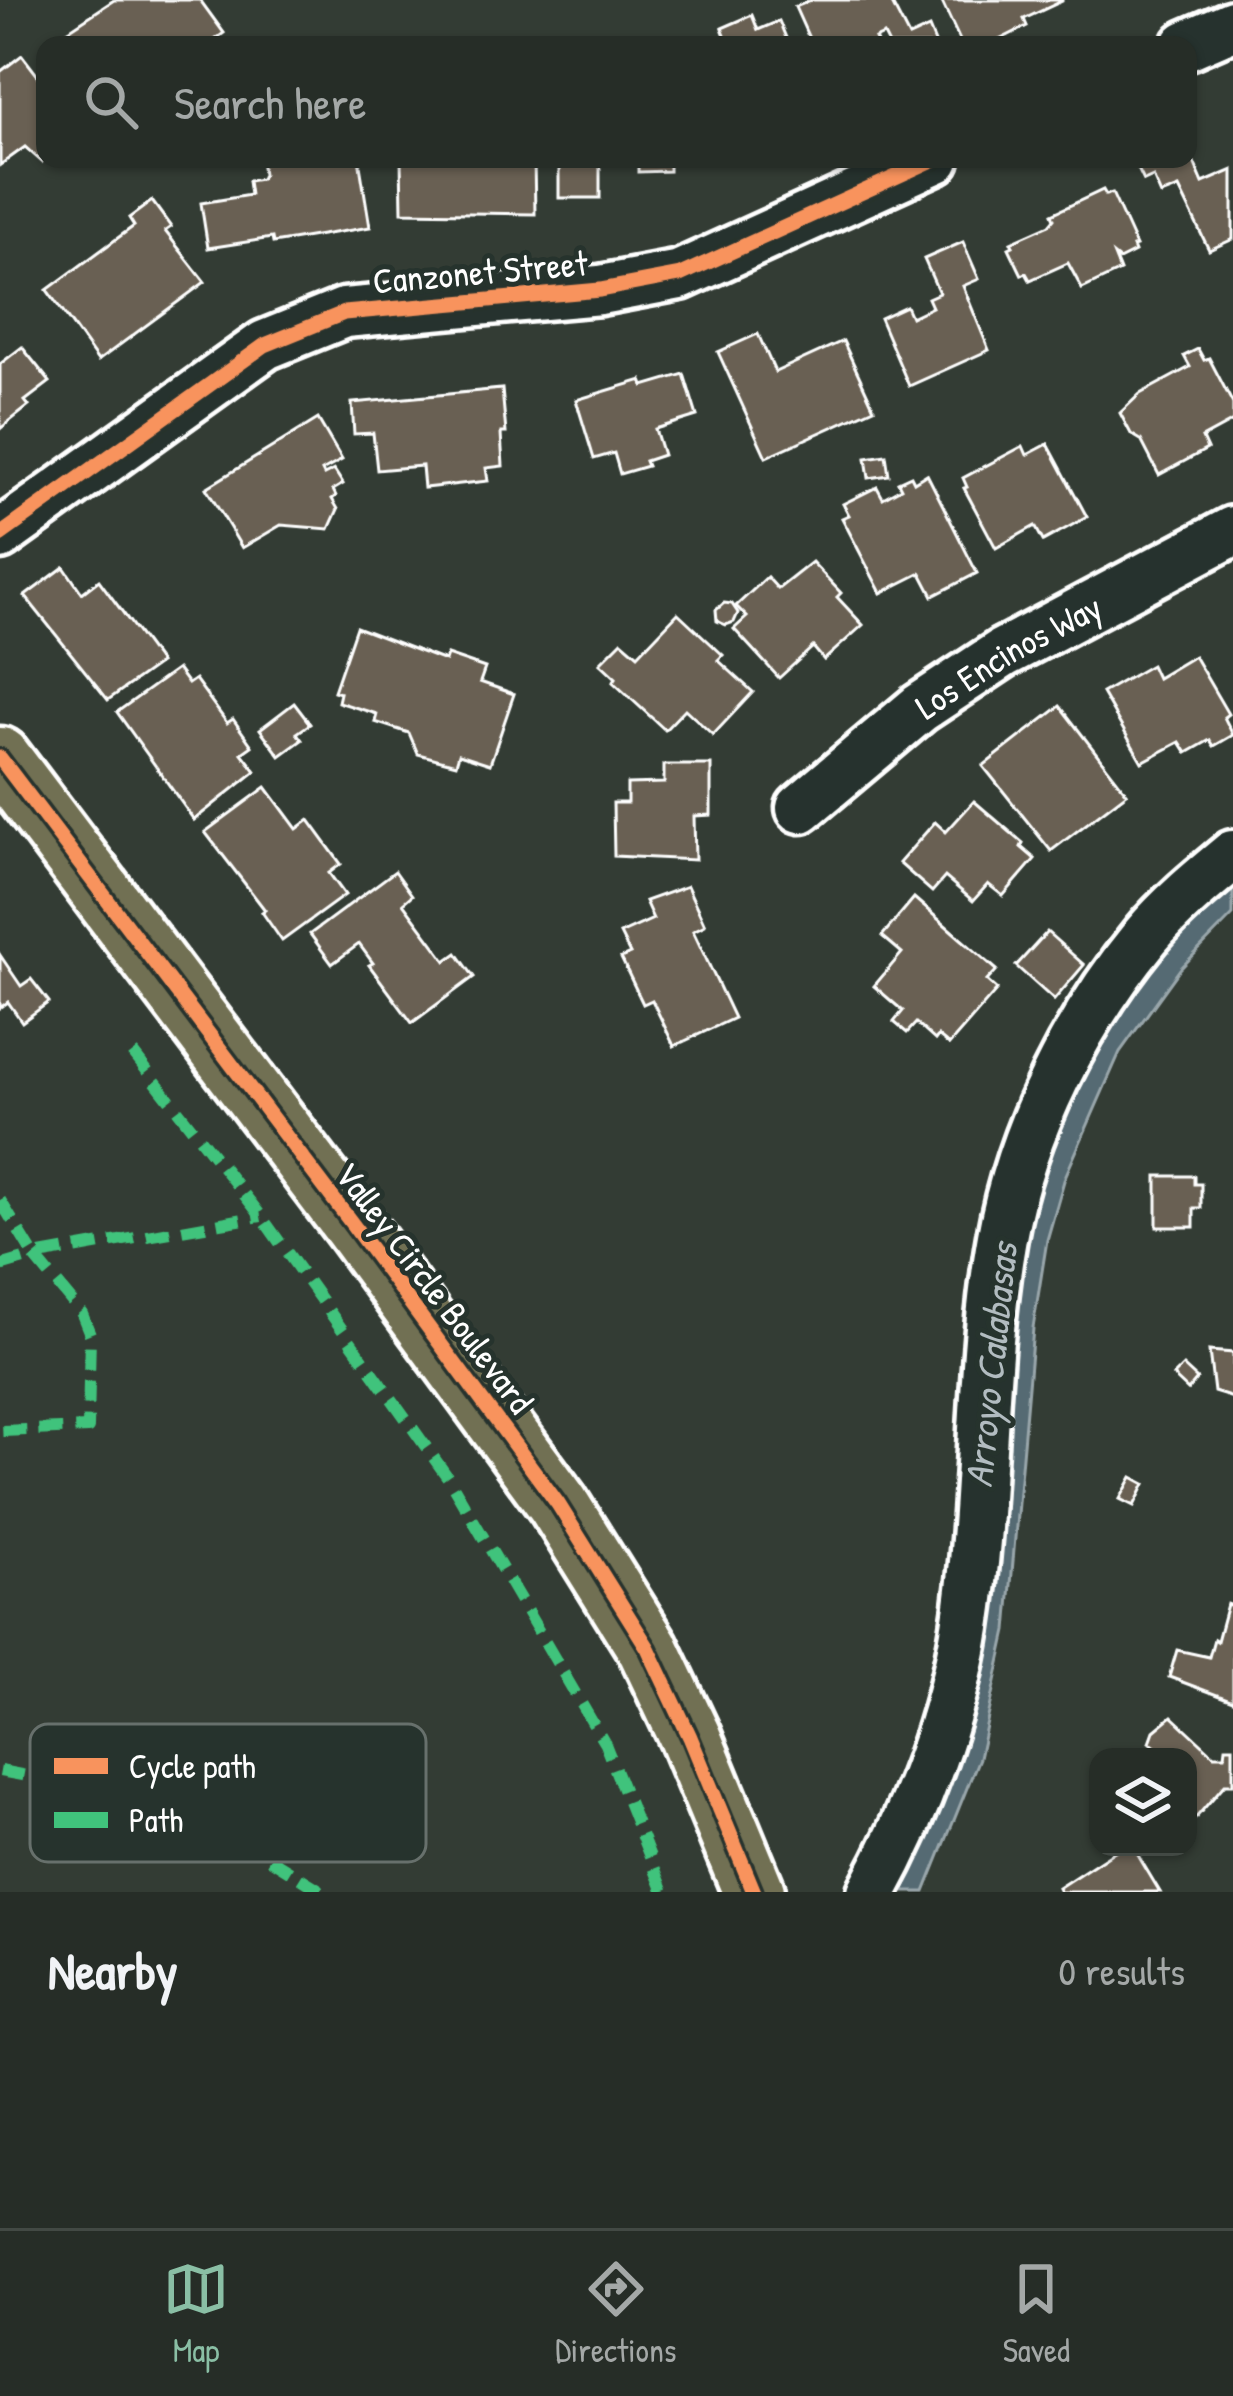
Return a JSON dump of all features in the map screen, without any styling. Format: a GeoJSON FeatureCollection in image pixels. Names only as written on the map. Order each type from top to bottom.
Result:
{"type":"FeatureCollection","features":[{"type":"Feature","properties":{"kind":"main road","name":"Valley Circle Boulevard"},"geometry":{"type":"LineString","coordinates":[[0,758],[559,1504],[648,1648],[754,1892]]}},
{"type":"Feature","properties":{"kind":"street"},"geometry":{"type":"LineString","coordinates":[[1197,41],[1233,25]]}},
{"type":"Feature","properties":{"kind":"street","name":"Canzonet Street"},"geometry":{"type":"LineString","coordinates":[[0,536],[266,345],[344,313],[600,290],[680,275],[915,168]]}},
{"type":"Feature","properties":{"kind":"street","name":"Los Encinos Way"},"geometry":{"type":"LineString","coordinates":[[802,808],[920,708],[1003,653],[1233,532]]}},
{"type":"Feature","properties":{"kind":"street"},"geometry":{"type":"LineString","coordinates":[[872,1892],[923,1778],[962,1648],[970,1598],[987,1344],[1003,1233],[1018,1175],[1074,1041],[1105,992],[1148,934],[1233,856]]}},
{"type":"Feature","properties":{"kind":"water"},"geometry":{"type":"Polygon","coordinates":[[[1233,870],[1233,915],[1180,969],[1120,1052],[1065,1177],[1047,1240],[1033,1328],[1007,1631],[979,1758],[925,1892],[887,1892],[938,1771],[1011,1247],[1096,1030],[1233,870]]]}},
{"type":"Feature","properties":{"kind":"building"},"geometry":{"type":"Polygon","coordinates":[[[114,0],[200,0],[224,33],[220,36],[60,36],[114,0]]]}},
{"type":"Feature","properties":{"kind":"building"},"geometry":{"type":"Polygon","coordinates":[[[812,0],[890,0],[908,36],[808,36],[795,7],[812,0]]]}},
{"type":"Feature","properties":{"kind":"building"},"geometry":{"type":"Polygon","coordinates":[[[941,0],[1062,0],[1024,19],[1027,26],[1007,36],[958,36],[941,0]]]}},
{"type":"Feature","properties":{"kind":"building"},"geometry":{"type":"Polygon","coordinates":[[[752,15],[758,30],[779,21],[785,36],[725,36],[722,28],[752,15]]]}},
{"type":"Feature","properties":{"kind":"building"},"geometry":{"type":"Polygon","coordinates":[[[22,55],[36,73],[36,157],[25,147],[0,165],[0,72],[22,55]]]}},
{"type":"Feature","properties":{"kind":"building"},"geometry":{"type":"Polygon","coordinates":[[[262,168],[360,168],[370,227],[208,248],[201,203],[250,195],[248,181],[261,179],[262,168]]]}},
{"type":"Feature","properties":{"kind":"building"},"geometry":{"type":"Polygon","coordinates":[[[401,168],[534,168],[535,214],[402,212],[401,168]]]}},
{"type":"Feature","properties":{"kind":"building"},"geometry":{"type":"Polygon","coordinates":[[[559,168],[600,168],[600,198],[559,198],[559,168]]]}},
{"type":"Feature","properties":{"kind":"building"},"geometry":{"type":"Polygon","coordinates":[[[638,168],[669,168],[669,171],[638,172],[638,168]]]}},
{"type":"Feature","properties":{"kind":"building"},"geometry":{"type":"Polygon","coordinates":[[[1138,168],[1197,168],[1203,183],[1233,170],[1233,239],[1209,250],[1179,188],[1161,195],[1153,177],[1144,181],[1138,168]]]}},
{"type":"Feature","properties":{"kind":"building"},"geometry":{"type":"Polygon","coordinates":[[[1103,190],[1106,195],[1112,193],[1136,246],[1135,252],[1119,260],[1114,256],[1120,271],[1082,289],[1068,263],[1030,280],[1026,273],[1022,275],[1009,248],[1011,242],[1049,225],[1052,214],[1103,190]]]}},
{"type":"Feature","properties":{"kind":"building"},"geometry":{"type":"Polygon","coordinates":[[[152,201],[171,227],[165,231],[205,282],[98,361],[47,290],[134,226],[129,218],[152,201]]]}},
{"type":"Feature","properties":{"kind":"building"},"geometry":{"type":"Polygon","coordinates":[[[963,242],[979,279],[963,286],[989,350],[909,386],[880,318],[906,306],[911,317],[932,307],[928,298],[939,293],[924,259],[963,242]]]}},
{"type":"Feature","properties":{"kind":"building"},"geometry":{"type":"Polygon","coordinates":[[[758,334],[775,372],[843,341],[874,408],[766,457],[718,352],[758,334]]]}},
{"type":"Feature","properties":{"kind":"building"},"geometry":{"type":"Polygon","coordinates":[[[22,347],[50,382],[0,429],[0,364],[22,347]]]}},
{"type":"Feature","properties":{"kind":"building"},"geometry":{"type":"Polygon","coordinates":[[[1198,349],[1204,360],[1209,358],[1233,404],[1233,421],[1202,438],[1207,449],[1159,475],[1120,413],[1140,394],[1190,367],[1184,356],[1198,349]]]}},
{"type":"Feature","properties":{"kind":"building"},"geometry":{"type":"Polygon","coordinates":[[[684,374],[697,416],[655,429],[663,455],[620,474],[614,453],[594,459],[576,400],[642,380],[644,386],[684,374]]]}},
{"type":"Feature","properties":{"kind":"building"},"geometry":{"type":"Polygon","coordinates":[[[502,389],[503,466],[486,468],[488,481],[424,488],[422,466],[377,470],[373,433],[354,434],[352,403],[502,389]]]}},
{"type":"Feature","properties":{"kind":"building"},"geometry":{"type":"Polygon","coordinates":[[[318,419],[342,460],[322,471],[324,475],[334,470],[343,484],[333,490],[338,509],[329,529],[281,525],[242,548],[206,488],[318,419]]]}},
{"type":"Feature","properties":{"kind":"building"},"geometry":{"type":"Polygon","coordinates":[[[1048,444],[1087,517],[1043,541],[1035,526],[996,548],[963,478],[1023,446],[1027,455],[1048,444]]]}},
{"type":"Feature","properties":{"kind":"building"},"geometry":{"type":"Polygon","coordinates":[[[886,455],[889,475],[869,478],[866,458],[886,455]]]}},
{"type":"Feature","properties":{"kind":"building"},"geometry":{"type":"Polygon","coordinates":[[[927,474],[977,573],[933,596],[921,573],[881,593],[842,518],[849,515],[843,504],[877,487],[883,498],[901,488],[898,482],[911,476],[914,482],[927,474]]]}},
{"type":"Feature","properties":{"kind":"building"},"geometry":{"type":"Polygon","coordinates":[[[812,562],[863,625],[824,660],[813,647],[779,678],[734,629],[747,617],[736,606],[767,577],[778,589],[812,562]]]}},
{"type":"Feature","properties":{"kind":"building"},"geometry":{"type":"Polygon","coordinates":[[[64,567],[82,593],[99,580],[160,663],[108,700],[25,596],[64,567]]]}},
{"type":"Feature","properties":{"kind":"building"},"geometry":{"type":"Polygon","coordinates":[[[724,603],[732,604],[738,613],[726,625],[717,621],[716,610],[724,603]]]}},
{"type":"Feature","properties":{"kind":"building"},"geometry":{"type":"Polygon","coordinates":[[[678,613],[723,655],[718,660],[753,692],[713,735],[685,709],[665,730],[613,682],[616,678],[600,663],[622,641],[638,655],[678,613]]]}},
{"type":"Feature","properties":{"kind":"building"},"geometry":{"type":"Polygon","coordinates":[[[356,627],[445,661],[447,655],[485,668],[480,682],[514,694],[490,764],[459,754],[456,764],[418,754],[409,733],[375,722],[377,714],[338,702],[340,693],[334,691],[356,627]]]}},
{"type":"Feature","properties":{"kind":"building"},"geometry":{"type":"Polygon","coordinates":[[[1194,656],[1228,714],[1224,717],[1233,735],[1214,746],[1210,740],[1187,753],[1180,742],[1142,762],[1102,693],[1151,665],[1157,678],[1194,656]]]}},
{"type":"Feature","properties":{"kind":"building"},"geometry":{"type":"Polygon","coordinates":[[[177,669],[188,684],[195,679],[227,723],[233,719],[252,746],[242,753],[256,771],[194,820],[117,712],[177,669]]]}},
{"type":"Feature","properties":{"kind":"building"},"geometry":{"type":"Polygon","coordinates":[[[294,703],[310,724],[297,733],[302,740],[280,756],[260,729],[294,703]]]}},
{"type":"Feature","properties":{"kind":"building"},"geometry":{"type":"Polygon","coordinates":[[[1060,706],[1127,793],[1051,851],[983,766],[1060,706]]]}},
{"type":"Feature","properties":{"kind":"building"},"geometry":{"type":"Polygon","coordinates":[[[664,765],[711,765],[711,815],[694,816],[695,860],[614,856],[613,803],[627,803],[627,784],[664,783],[664,765]]]}},
{"type":"Feature","properties":{"kind":"building"},"geometry":{"type":"Polygon","coordinates":[[[266,787],[297,829],[309,820],[341,864],[329,873],[345,895],[282,941],[265,910],[205,832],[266,787]]]}},
{"type":"Feature","properties":{"kind":"building"},"geometry":{"type":"Polygon","coordinates":[[[974,801],[1035,859],[1003,896],[988,884],[973,901],[945,877],[932,892],[899,863],[935,822],[946,832],[974,801]]]}},
{"type":"Feature","properties":{"kind":"building"},"geometry":{"type":"Polygon","coordinates":[[[395,871],[412,895],[403,903],[446,961],[457,953],[474,977],[412,1023],[359,944],[332,964],[310,934],[395,871]]]}},
{"type":"Feature","properties":{"kind":"building"},"geometry":{"type":"Polygon","coordinates":[[[687,886],[705,925],[693,931],[734,1018],[674,1046],[652,1000],[643,1004],[621,958],[630,954],[620,934],[653,919],[645,901],[687,886]]]}},
{"type":"Feature","properties":{"kind":"building"},"geometry":{"type":"Polygon","coordinates":[[[914,898],[997,970],[987,981],[997,990],[949,1045],[938,1036],[935,1040],[916,1023],[907,1033],[894,1022],[903,1011],[874,986],[902,953],[882,936],[914,898]]]}},
{"type":"Feature","properties":{"kind":"building"},"geometry":{"type":"Polygon","coordinates":[[[1047,932],[1084,965],[1054,1000],[1016,966],[1047,932]]]}},
{"type":"Feature","properties":{"kind":"building"},"geometry":{"type":"Polygon","coordinates":[[[0,955],[21,986],[31,979],[49,1002],[22,1022],[8,1002],[0,1008],[0,955]]]}},
{"type":"Feature","properties":{"kind":"building"},"geometry":{"type":"Polygon","coordinates":[[[1157,1176],[1194,1176],[1194,1184],[1201,1184],[1201,1208],[1194,1208],[1194,1227],[1157,1227],[1157,1176]]]}},
{"type":"Feature","properties":{"kind":"building"},"geometry":{"type":"Polygon","coordinates":[[[1209,1351],[1233,1353],[1233,1398],[1214,1392],[1209,1351]]]}},
{"type":"Feature","properties":{"kind":"building"},"geometry":{"type":"Polygon","coordinates":[[[1183,1366],[1197,1379],[1188,1390],[1173,1376],[1183,1366]]]}},
{"type":"Feature","properties":{"kind":"building"},"geometry":{"type":"Polygon","coordinates":[[[1132,1477],[1145,1484],[1134,1506],[1120,1499],[1132,1477]]]}},
{"type":"Feature","properties":{"kind":"building"},"geometry":{"type":"Polygon","coordinates":[[[1227,1604],[1233,1606],[1233,1701],[1169,1677],[1177,1650],[1209,1657],[1227,1604]]]}},
{"type":"Feature","properties":{"kind":"building"},"geometry":{"type":"Polygon","coordinates":[[[1172,1716],[1214,1755],[1225,1755],[1226,1747],[1233,1747],[1233,1784],[1225,1784],[1197,1817],[1197,1748],[1157,1748],[1150,1742],[1154,1731],[1172,1716]]]}},
{"type":"Feature","properties":{"kind":"building"},"geometry":{"type":"Polygon","coordinates":[[[1107,1856],[1138,1856],[1160,1892],[1060,1892],[1058,1888],[1107,1856]]]}},
{"type":"Feature","properties":{"kind":"marked path"},"geometry":{"type":"LineString","coordinates":[[133,1053],[261,1216],[449,1479],[605,1744],[664,1892]]}},
{"type":"Feature","properties":{"kind":"marked path"},"geometry":{"type":"LineString","coordinates":[[0,1200],[34,1256],[261,1216]]}},
{"type":"Feature","properties":{"kind":"marked path"},"geometry":{"type":"LineString","coordinates":[[0,1266],[34,1256],[82,1314],[90,1334],[88,1428],[0,1431]]}},
{"type":"Feature","properties":{"kind":"marked path"},"geometry":{"type":"LineString","coordinates":[[0,1771],[30,1777]]}},
{"type":"Feature","properties":{"kind":"marked path"},"geometry":{"type":"LineString","coordinates":[[275,1862],[323,1892]]}},
{"type":"Feature","properties":{"kind":"cycle path"},"geometry":{"type":"LineString","coordinates":[[0,535],[265,345],[344,313],[600,290],[680,275],[915,168]]}},
{"type":"Feature","properties":{"kind":"cycle path"},"geometry":{"type":"LineString","coordinates":[[0,758],[558,1504],[648,1648],[754,1892]]}},
{"type":"Feature","properties":{"kind":"water label","name":"Arroyo Calabasas"},"geometry":{"type":"Point","coordinates":[990,1365]}}]}
